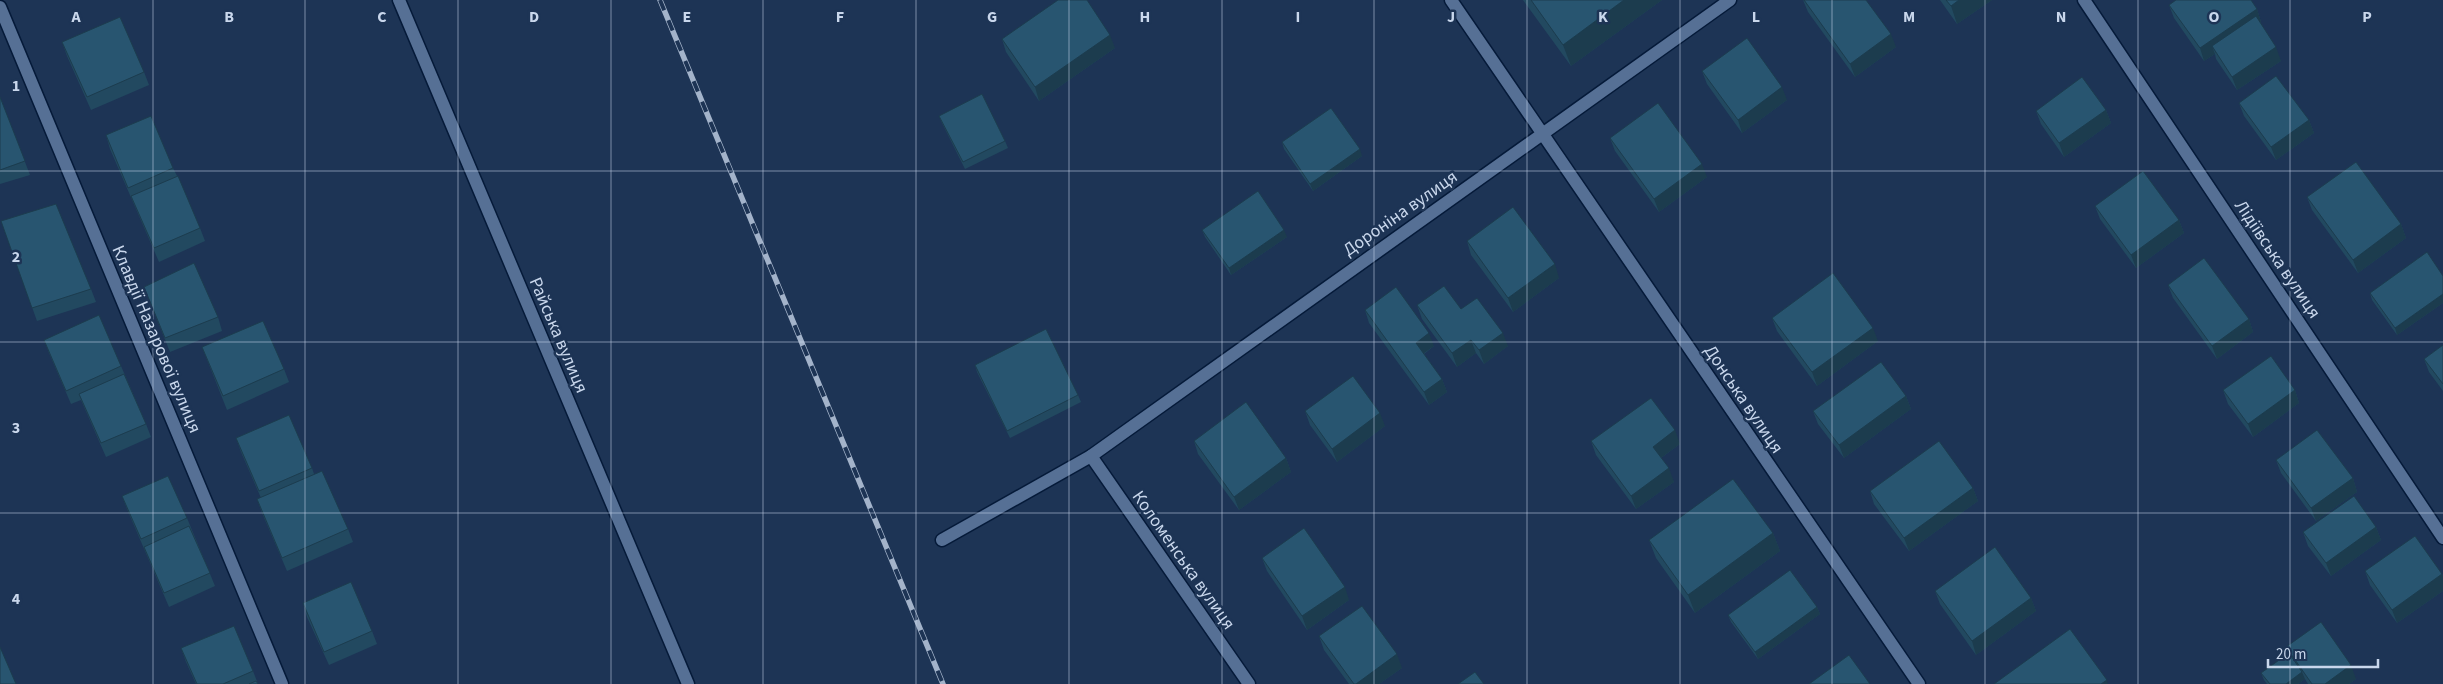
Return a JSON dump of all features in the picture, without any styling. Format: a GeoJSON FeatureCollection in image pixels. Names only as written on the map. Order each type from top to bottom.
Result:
{"type":"FeatureCollection","features":[{"type":"Feature","properties":{"kind":"street","name":"Райська вулиця"},"geometry":{"type":"LineString","coordinates":[[399,0],[688,684]]}},
{"type":"Feature","properties":{"kind":"street","name":"Донська вулиця"},"geometry":{"type":"LineString","coordinates":[[1451,0],[1919,684]]}},
{"type":"Feature","properties":{"kind":"street","name":"Дороніна вулиця"},"geometry":{"type":"LineString","coordinates":[[942,540],[1091,456],[1730,0]]}},
{"type":"Feature","properties":{"kind":"street","name":"Лідіївська вулиця"},"geometry":{"type":"LineString","coordinates":[[2084,0],[2443,538]]}},
{"type":"Feature","properties":{"kind":"street","name":"Клавдії Назарової вулиця"},"geometry":{"type":"LineString","coordinates":[[0,7],[282,684]]}},
{"type":"Feature","properties":{"kind":"street","name":"Коломенська вулиця"},"geometry":{"type":"LineString","coordinates":[[1091,456],[1249,684]]}},
{"type":"Feature","properties":{"kind":"building"},"geometry":{"type":"Polygon","coordinates":[[[1058,0],[1087,0],[1110,35],[1035,87],[1002,39],[1058,0]]]}},
{"type":"Feature","properties":{"kind":"building"},"geometry":{"type":"Polygon","coordinates":[[[1531,0],[1624,0],[1563,45],[1531,0]]]}},
{"type":"Feature","properties":{"kind":"building"},"geometry":{"type":"Polygon","coordinates":[[[1804,0],[1866,0],[1891,34],[1850,64],[1804,0]]]}},
{"type":"Feature","properties":{"kind":"building"},"geometry":{"type":"Polygon","coordinates":[[[1946,0],[1959,0],[1951,6],[1946,0]]]}},
{"type":"Feature","properties":{"kind":"building"},"geometry":{"type":"Polygon","coordinates":[[[2176,0],[2251,0],[2257,9],[2200,48],[2169,5],[2176,0]]]}},
{"type":"Feature","properties":{"kind":"building"},"geometry":{"type":"Polygon","coordinates":[[[2256,16],[2276,47],[2232,77],[2212,46],[2256,16]]]}},
{"type":"Feature","properties":{"kind":"building"},"geometry":{"type":"Polygon","coordinates":[[[120,17],[144,72],[87,97],[62,42],[120,17]]]}},
{"type":"Feature","properties":{"kind":"building"},"geometry":{"type":"Polygon","coordinates":[[[1747,38],[1782,87],[1738,120],[1702,71],[1747,38]]]}},
{"type":"Feature","properties":{"kind":"building"},"geometry":{"type":"Polygon","coordinates":[[[2276,76],[2309,120],[2271,147],[2239,103],[2276,76]]]}},
{"type":"Feature","properties":{"kind":"building"},"geometry":{"type":"Polygon","coordinates":[[[2082,77],[2106,110],[2059,143],[2036,111],[2082,77]]]}},
{"type":"Feature","properties":{"kind":"building"},"geometry":{"type":"Polygon","coordinates":[[[982,94],[1005,141],[963,162],[939,116],[982,94]]]}},
{"type":"Feature","properties":{"kind":"building"},"geometry":{"type":"Polygon","coordinates":[[[0,97],[25,161],[0,170],[0,97]]]}},
{"type":"Feature","properties":{"kind":"building"},"geometry":{"type":"Polygon","coordinates":[[[1658,103],[1702,164],[1654,199],[1610,138],[1658,103]]]}},
{"type":"Feature","properties":{"kind":"building"},"geometry":{"type":"Polygon","coordinates":[[[1331,108],[1360,149],[1310,184],[1282,142],[1331,108]]]}},
{"type":"Feature","properties":{"kind":"building"},"geometry":{"type":"Polygon","coordinates":[[[151,116],[173,168],[128,188],[106,135],[151,116]]]}},
{"type":"Feature","properties":{"kind":"building"},"geometry":{"type":"Polygon","coordinates":[[[2356,162],[2401,224],[2353,260],[2307,197],[2356,162]]]}},
{"type":"Feature","properties":{"kind":"building"},"geometry":{"type":"Polygon","coordinates":[[[2143,171],[2179,220],[2131,255],[2095,206],[2143,171]]]}},
{"type":"Feature","properties":{"kind":"building"},"geometry":{"type":"Polygon","coordinates":[[[178,176],[200,228],[154,248],[131,196],[178,176]]]}},
{"type":"Feature","properties":{"kind":"building"},"geometry":{"type":"Polygon","coordinates":[[[1258,191],[1284,230],[1229,268],[1202,230],[1258,191]]]}},
{"type":"Feature","properties":{"kind":"building"},"geometry":{"type":"Polygon","coordinates":[[[56,204],[91,289],[32,308],[1,221],[56,204]]]}},
{"type":"Feature","properties":{"kind":"building"},"geometry":{"type":"Polygon","coordinates":[[[1513,207],[1555,264],[1508,298],[1467,241],[1513,207]]]}},
{"type":"Feature","properties":{"kind":"building"},"geometry":{"type":"Polygon","coordinates":[[[2427,252],[2443,276],[2443,294],[2395,328],[2370,293],[2427,252]]]}},
{"type":"Feature","properties":{"kind":"building"},"geometry":{"type":"Polygon","coordinates":[[[2204,258],[2249,319],[2212,346],[2168,285],[2204,258]]]}},
{"type":"Feature","properties":{"kind":"building"},"geometry":{"type":"Polygon","coordinates":[[[194,263],[218,317],[165,338],[144,287],[194,263]]]}},
{"type":"Feature","properties":{"kind":"building"},"geometry":{"type":"Polygon","coordinates":[[[1833,273],[1873,328],[1812,372],[1772,318],[1833,273]]]}},
{"type":"Feature","properties":{"kind":"building"},"geometry":{"type":"Polygon","coordinates":[[[1444,286],[1461,309],[1477,298],[1503,333],[1479,350],[1471,340],[1452,353],[1417,305],[1444,286]]]}},
{"type":"Feature","properties":{"kind":"building"},"geometry":{"type":"Polygon","coordinates":[[[1396,287],[1429,333],[1416,343],[1442,379],[1424,392],[1365,310],[1396,287]]]}},
{"type":"Feature","properties":{"kind":"building"},"geometry":{"type":"Polygon","coordinates":[[[99,315],[121,366],[66,391],[44,340],[99,315]]]}},
{"type":"Feature","properties":{"kind":"building"},"geometry":{"type":"Polygon","coordinates":[[[263,321],[284,369],[223,396],[202,347],[263,321]]]}},
{"type":"Feature","properties":{"kind":"building"},"geometry":{"type":"Polygon","coordinates":[[[1046,329],[1078,395],[1007,431],[975,365],[1046,329]]]}},
{"type":"Feature","properties":{"kind":"building"},"geometry":{"type":"Polygon","coordinates":[[[2443,345],[2443,384],[2424,359],[2443,345]]]}},
{"type":"Feature","properties":{"kind":"building"},"geometry":{"type":"Polygon","coordinates":[[[2271,356],[2295,390],[2248,424],[2223,390],[2271,356]]]}},
{"type":"Feature","properties":{"kind":"building"},"geometry":{"type":"Polygon","coordinates":[[[1881,362],[1906,396],[1839,445],[1813,411],[1881,362]]]}},
{"type":"Feature","properties":{"kind":"building"},"geometry":{"type":"Polygon","coordinates":[[[124,374],[146,424],[101,443],[79,394],[124,374]]]}},
{"type":"Feature","properties":{"kind":"building"},"geometry":{"type":"Polygon","coordinates":[[[1353,376],[1380,413],[1332,449],[1305,411],[1353,376]]]}},
{"type":"Feature","properties":{"kind":"building"},"geometry":{"type":"Polygon","coordinates":[[[1651,398],[1675,430],[1653,447],[1669,468],[1631,496],[1591,441],[1651,398]]]}},
{"type":"Feature","properties":{"kind":"building"},"geometry":{"type":"Polygon","coordinates":[[[1246,402],[1286,458],[1234,497],[1194,441],[1246,402]]]}},
{"type":"Feature","properties":{"kind":"building"},"geometry":{"type":"Polygon","coordinates":[[[289,415],[312,468],[259,491],[236,438],[289,415]]]}},
{"type":"Feature","properties":{"kind":"building"},"geometry":{"type":"Polygon","coordinates":[[[2317,430],[2353,478],[2311,508],[2276,460],[2317,430]]]}},
{"type":"Feature","properties":{"kind":"building"},"geometry":{"type":"Polygon","coordinates":[[[1939,441],[1973,488],[1904,538],[1870,491],[1939,441]]]}},
{"type":"Feature","properties":{"kind":"building"},"geometry":{"type":"Polygon","coordinates":[[[322,471],[348,529],[282,558],[257,499],[322,471]]]}},
{"type":"Feature","properties":{"kind":"building"},"geometry":{"type":"Polygon","coordinates":[[[168,476],[187,518],[141,539],[122,496],[168,476]]]}},
{"type":"Feature","properties":{"kind":"building"},"geometry":{"type":"Polygon","coordinates":[[[1733,479],[1773,533],[1688,595],[1649,540],[1733,479]]]}},
{"type":"Feature","properties":{"kind":"building"},"geometry":{"type":"Polygon","coordinates":[[[2354,496],[2376,527],[2326,563],[2303,532],[2354,496]]]}},
{"type":"Feature","properties":{"kind":"building"},"geometry":{"type":"Polygon","coordinates":[[[189,526],[210,573],[164,593],[144,547],[189,526]]]}},
{"type":"Feature","properties":{"kind":"building"},"geometry":{"type":"Polygon","coordinates":[[[1304,528],[1345,587],[1302,616],[1262,558],[1304,528]]]}},
{"type":"Feature","properties":{"kind":"building"},"geometry":{"type":"Polygon","coordinates":[[[2415,536],[2442,574],[2392,610],[2365,571],[2415,536]]]}},
{"type":"Feature","properties":{"kind":"building"},"geometry":{"type":"Polygon","coordinates":[[[1995,547],[2031,598],[1972,641],[1935,591],[1995,547]]]}},
{"type":"Feature","properties":{"kind":"building"},"geometry":{"type":"Polygon","coordinates":[[[1790,570],[1817,607],[1755,652],[1728,615],[1790,570]]]}},
{"type":"Feature","properties":{"kind":"building"},"geometry":{"type":"Polygon","coordinates":[[[351,582],[372,631],[324,652],[303,603],[351,582]]]}},
{"type":"Feature","properties":{"kind":"building"},"geometry":{"type":"Polygon","coordinates":[[[1362,606],[1397,654],[1354,684],[1319,636],[1362,606]]]}},
{"type":"Feature","properties":{"kind":"building"},"geometry":{"type":"Polygon","coordinates":[[[2321,622],[2351,665],[2325,684],[2312,684],[2286,647],[2321,622]]]}},
{"type":"Feature","properties":{"kind":"building"},"geometry":{"type":"Polygon","coordinates":[[[234,626],[253,671],[223,684],[197,684],[181,648],[234,626]]]}},
{"type":"Feature","properties":{"kind":"building"},"geometry":{"type":"Polygon","coordinates":[[[2070,629],[2107,680],[2101,684],[1994,684],[2070,629]]]}},
{"type":"Feature","properties":{"kind":"building"},"geometry":{"type":"Polygon","coordinates":[[[0,647],[16,684],[0,684],[0,647]]]}},
{"type":"Feature","properties":{"kind":"building"},"geometry":{"type":"Polygon","coordinates":[[[2289,653],[2302,672],[2286,684],[2270,684],[2261,673],[2289,653]]]}},
{"type":"Feature","properties":{"kind":"building"},"geometry":{"type":"Polygon","coordinates":[[[1849,655],[1870,684],[1809,684],[1849,655]]]}},
{"type":"Feature","properties":{"kind":"building"},"geometry":{"type":"Polygon","coordinates":[[[1475,672],[1484,684],[1458,684],[1475,672]]]}},
{"type":"Feature","properties":{"kind":"railway"},"geometry":{"type":"LineString","coordinates":[[660,0],[943,684]]}}]}
